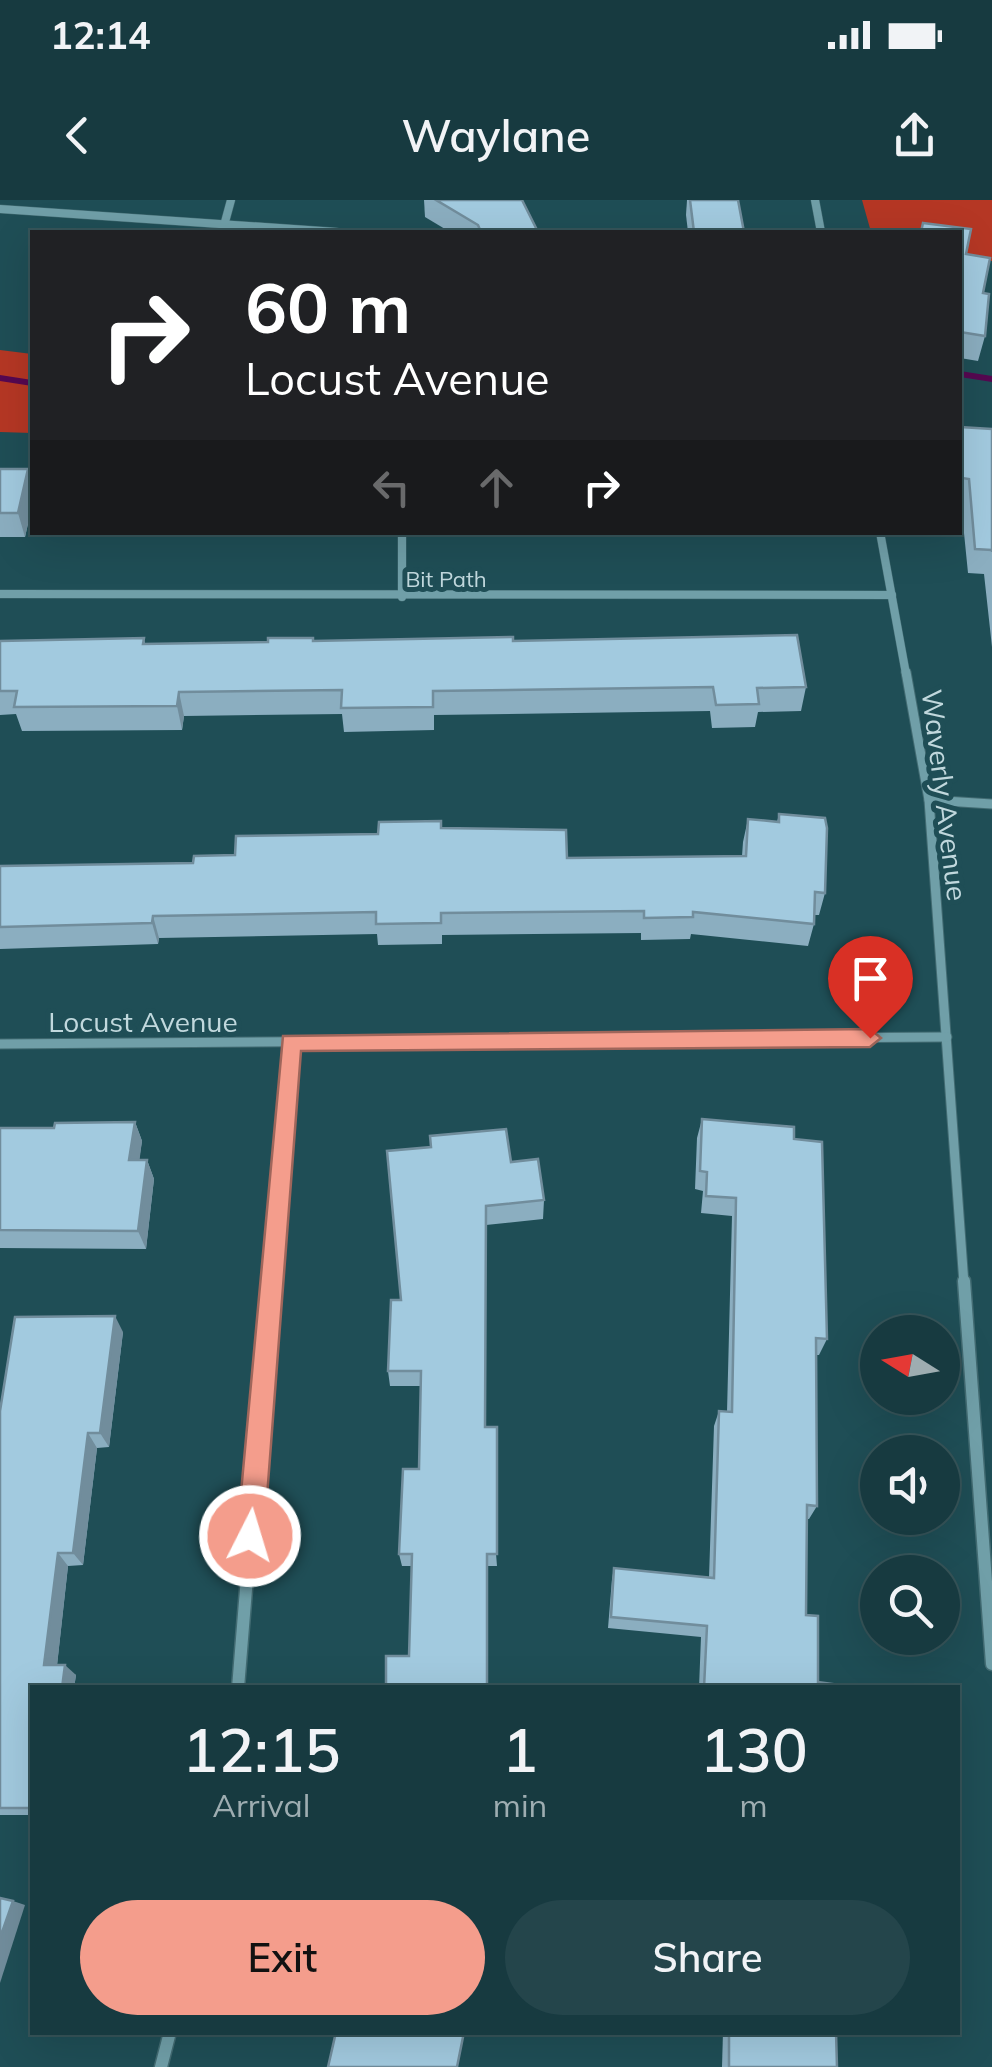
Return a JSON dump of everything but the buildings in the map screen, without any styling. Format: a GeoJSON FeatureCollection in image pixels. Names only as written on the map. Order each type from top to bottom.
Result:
{"type":"FeatureCollection","features":[{"type":"Feature","properties":{"kind":"street"},"geometry":{"type":"LineString","coordinates":[[225,222],[231,200]]}},
{"type":"Feature","properties":{"kind":"street"},"geometry":{"type":"LineString","coordinates":[[814,200],[821,230]]}},
{"type":"Feature","properties":{"kind":"street"},"geometry":{"type":"LineString","coordinates":[[0,209],[315,230]]}},
{"type":"Feature","properties":{"kind":"street"},"geometry":{"type":"LineString","coordinates":[[402,535],[402,597]]}},
{"type":"Feature","properties":{"kind":"street","name":"Waverly Avenue"},"geometry":{"type":"LineString","coordinates":[[881,535],[929,800],[992,1664]]}},
{"type":"Feature","properties":{"kind":"street","name":"Bit Path"},"geometry":{"type":"LineString","coordinates":[[0,594],[892,595]]}},
{"type":"Feature","properties":{"kind":"street"},"geometry":{"type":"LineString","coordinates":[[929,800],[992,804]]}},
{"type":"Feature","properties":{"kind":"street","name":"Locust Avenue"},"geometry":{"type":"LineString","coordinates":[[0,1044],[947,1037]]}},
{"type":"Feature","properties":{"kind":"street"},"geometry":{"type":"LineString","coordinates":[[238,1685],[291,1042]]}},
{"type":"Feature","properties":{"kind":"street"},"geometry":{"type":"LineString","coordinates":[[161,2067],[169,2035]]}},
{"type":"Feature","properties":{"kind":"shaded area"},"geometry":{"type":"Polygon","coordinates":[[[862,200],[992,200],[992,261],[962,255],[962,230],[870,230],[862,200]]]}},
{"type":"Feature","properties":{"kind":"shaded area"},"geometry":{"type":"Polygon","coordinates":[[[0,350],[30,354],[30,433],[0,432],[0,350]]]}},
{"type":"Feature","properties":{"kind":"waterway"},"geometry":{"type":"LineString","coordinates":[[962,374],[992,379]]}},
{"type":"Feature","properties":{"kind":"waterway"},"geometry":{"type":"LineString","coordinates":[[0,378],[30,383]]}},
{"type":"Feature","properties":{"kind":"route"},"geometry":{"type":"LineString","coordinates":[[250,1536],[291,1042],[870,1038]]}}]}
